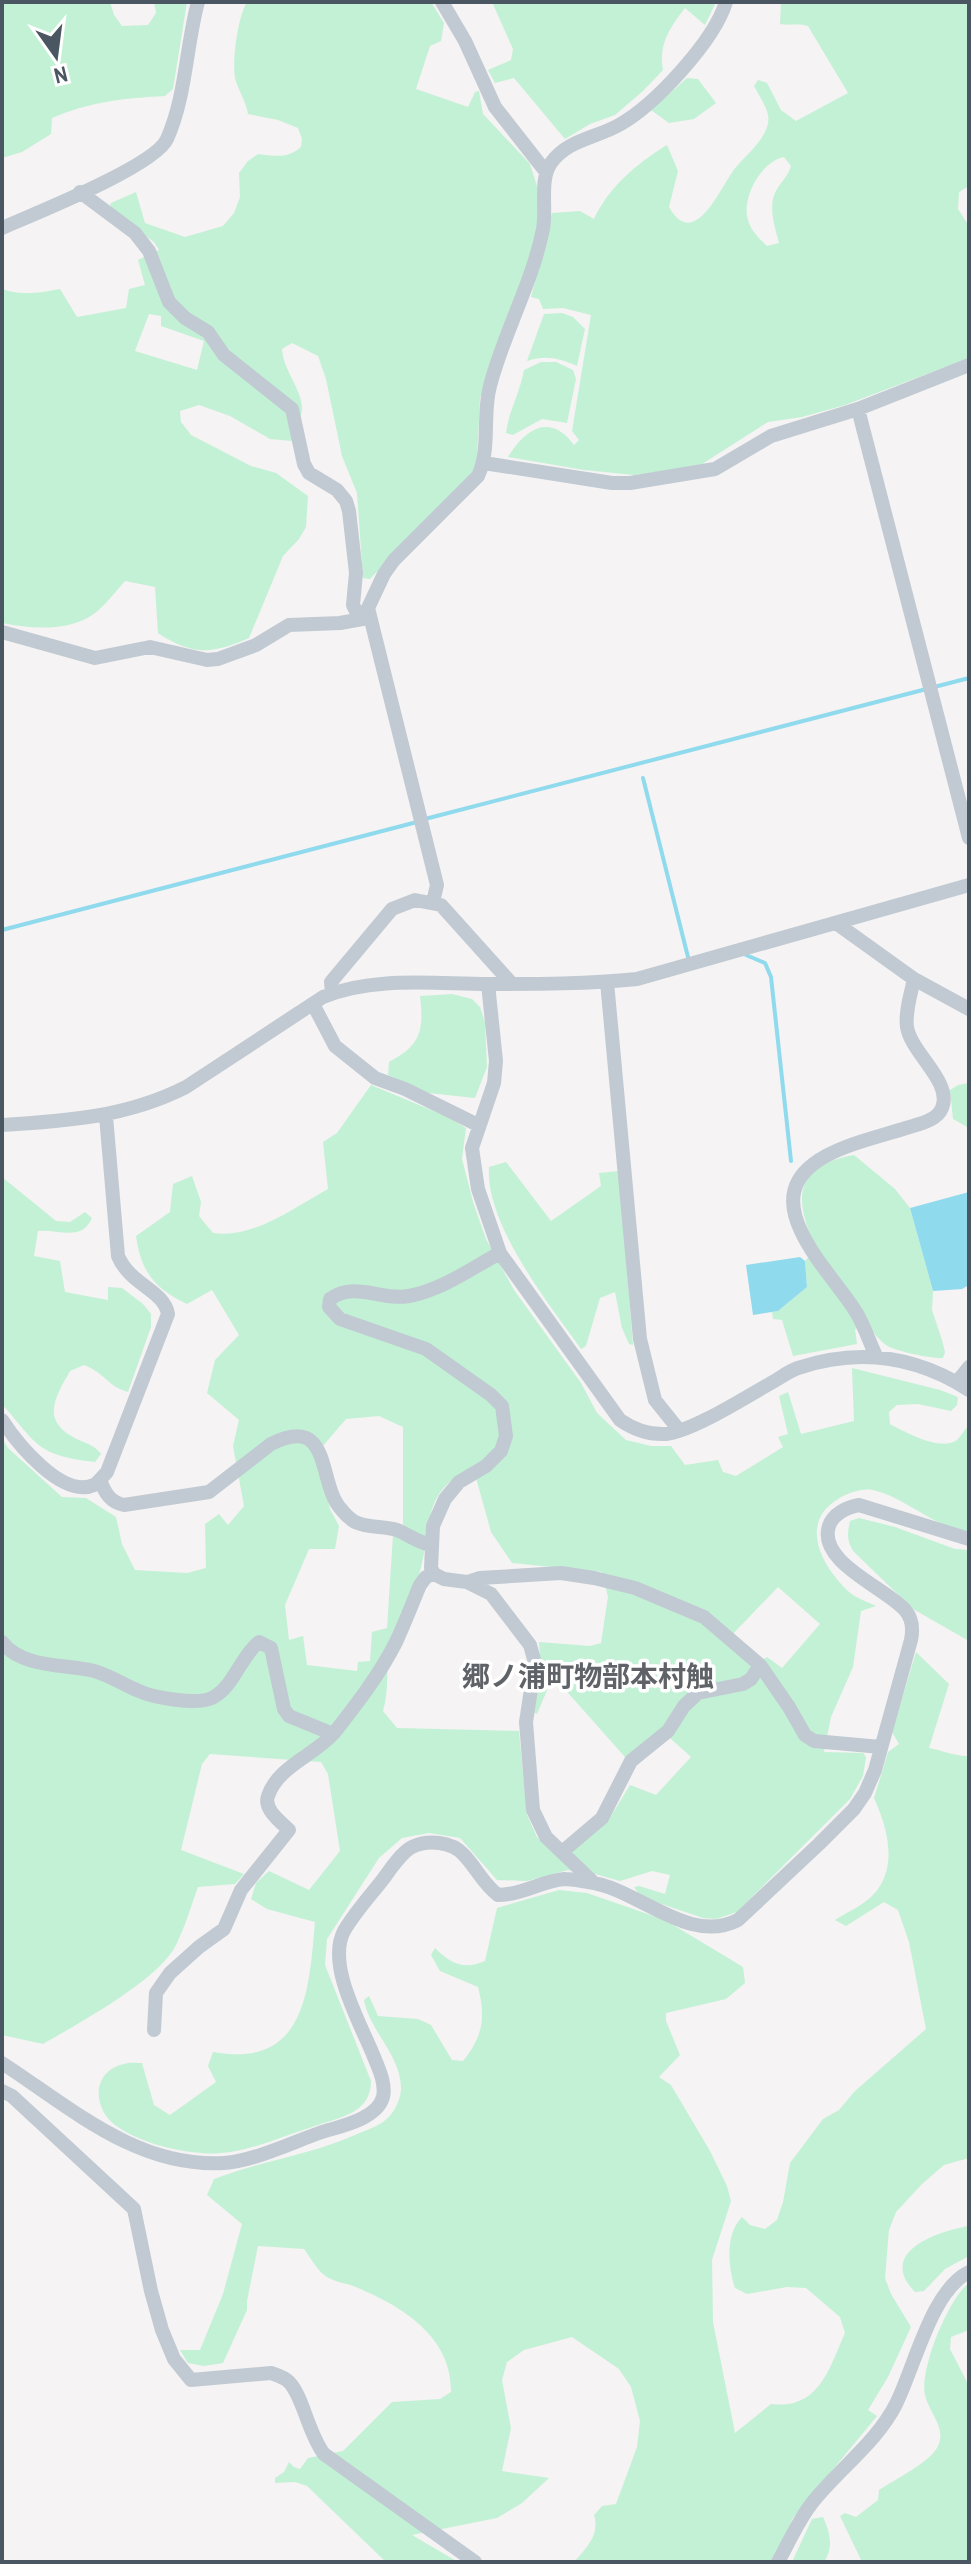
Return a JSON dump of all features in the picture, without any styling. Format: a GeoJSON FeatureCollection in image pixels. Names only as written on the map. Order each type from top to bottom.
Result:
{"type":"FeatureCollection","features":[{"type":"Feature","properties":{"kind":"street"},"geometry":{"type":"LineString","coordinates":[[2,228],[122,172],[161,150],[182,88],[198,2]]}},
{"type":"Feature","properties":{"kind":"street"},"geometry":{"type":"LineString","coordinates":[[442,2],[465,41],[495,107],[546,172]]}},
{"type":"Feature","properties":{"kind":"street"},"geometry":{"type":"LineString","coordinates":[[364,619],[384,574],[394,560],[478,476],[484,463],[490,385],[537,259],[544,224],[546,172],[551,163],[571,144],[631,118],[699,51],[720,19],[726,2]]}},
{"type":"Feature","properties":{"kind":"street"},"geometry":{"type":"LineString","coordinates":[[80,192],[135,233],[149,251],[169,302],[185,318],[208,332],[224,355],[292,409],[304,464],[309,473],[337,490],[349,511],[356,573],[353,605],[364,619],[421,822],[437,885],[433,902]]}},
{"type":"Feature","properties":{"kind":"street"},"geometry":{"type":"LineString","coordinates":[[484,463],[612,483],[630,483],[715,469],[771,436],[858,409],[969,365]]}},
{"type":"Feature","properties":{"kind":"street"},"geometry":{"type":"LineString","coordinates":[[858,409],[969,838]]}},
{"type":"Feature","properties":{"kind":"street"},"geometry":{"type":"LineString","coordinates":[[2,632],[95,658],[150,647],[207,660],[256,645],[289,625],[364,619]]}},
{"type":"Feature","properties":{"kind":"street"},"geometry":{"type":"LineString","coordinates":[[2,1125],[106,1116],[162,1099],[186,1087],[313,1004],[347,989],[382,985],[607,982],[648,977],[969,885]]}},
{"type":"Feature","properties":{"kind":"street"},"geometry":{"type":"LineString","coordinates":[[332,993],[331,982],[392,909],[415,900],[441,905],[512,984]]}},
{"type":"Feature","properties":{"kind":"street"},"geometry":{"type":"LineString","coordinates":[[836,923],[914,979],[969,1009]]}},
{"type":"Feature","properties":{"kind":"street"},"geometry":{"type":"LineString","coordinates":[[876,1356],[857,1313],[816,1259],[800,1230],[793,1199],[799,1177],[815,1161],[923,1123],[940,1112],[944,1105],[940,1082],[917,1051],[907,1026],[914,979]]}},
{"type":"Feature","properties":{"kind":"street"},"geometry":{"type":"LineString","coordinates":[[607,982],[640,1339],[655,1400],[679,1430]]}},
{"type":"Feature","properties":{"kind":"street"},"geometry":{"type":"LineString","coordinates":[[488,984],[496,1061],[494,1083],[472,1148],[478,1189],[500,1253],[620,1420],[633,1428],[667,1434],[795,1369],[834,1359],[876,1356],[920,1367],[963,1386],[969,1367]]}},
{"type":"Feature","properties":{"kind":"street"},"geometry":{"type":"LineString","coordinates":[[313,1004],[335,1046],[375,1078],[405,1089],[478,1125]]}},
{"type":"Feature","properties":{"kind":"street"},"geometry":{"type":"LineString","coordinates":[[2,1420],[29,1454],[63,1482],[75,1486],[93,1485],[107,1472],[168,1314],[162,1299],[135,1281],[123,1269],[118,1256],[106,1116]]}},
{"type":"Feature","properties":{"kind":"street"},"geometry":{"type":"LineString","coordinates":[[500,1253],[438,1286],[408,1296],[353,1290],[330,1299],[329,1307],[340,1319],[426,1349],[473,1381],[502,1406],[506,1436],[501,1451],[486,1466],[459,1482],[445,1499],[433,1526],[431,1568],[434,1574],[444,1579],[467,1582],[491,1594],[530,1645],[535,1663],[526,1722],[533,1810],[539,1827],[593,1882]]}},
{"type":"Feature","properties":{"kind":"street"},"geometry":{"type":"LineString","coordinates":[[100,1480],[106,1495],[115,1503],[124,1505],[193,1496],[209,1492],[271,1444],[282,1439],[301,1438],[321,1450],[331,1496],[354,1522],[395,1529],[431,1545]]}},
{"type":"Feature","properties":{"kind":"street"},"geometry":{"type":"LineString","coordinates":[[2,2063],[132,2146],[163,2157],[226,2163],[368,2115],[380,2105],[384,2095],[379,2069],[337,1959],[338,1947],[344,1931],[410,1847],[450,1844],[463,1853],[498,1895],[564,1879],[593,1882],[685,1921],[710,1928],[727,1925],[749,1910],[854,1809],[865,1793],[913,1630],[906,1611],[839,1560],[827,1530],[831,1520],[849,1507],[859,1505],[969,1539]]}},
{"type":"Feature","properties":{"kind":"street"},"geometry":{"type":"LineString","coordinates":[[467,1582],[480,1578],[561,1573],[635,1588],[704,1617],[760,1665],[805,1735],[814,1741],[881,1747]]}},
{"type":"Feature","properties":{"kind":"street"},"geometry":{"type":"LineString","coordinates":[[154,2030],[156,1993],[170,1973],[224,1929],[241,1890],[289,1830],[271,1811],[267,1803],[268,1794],[281,1776],[333,1734],[377,1674],[395,1643],[420,1585],[426,1577],[434,1574]]}},
{"type":"Feature","properties":{"kind":"street"},"geometry":{"type":"LineString","coordinates":[[2,1642],[9,1651],[30,1660],[96,1672],[143,1693],[196,1702],[212,1698],[228,1684],[252,1647],[259,1642],[265,1643],[271,1648],[284,1709],[289,1716],[333,1734]]}},
{"type":"Feature","properties":{"kind":"street"},"geometry":{"type":"LineString","coordinates":[[562,1852],[602,1818],[631,1761],[668,1731],[684,1706],[698,1693],[743,1684],[751,1679],[760,1665]]}},
{"type":"Feature","properties":{"kind":"street"},"geometry":{"type":"LineString","coordinates":[[2,2091],[12,2096],[134,2209],[162,2330],[174,2359],[191,2380],[271,2373],[283,2378],[294,2390],[316,2444],[324,2454],[475,2562]]}},
{"type":"Feature","properties":{"kind":"street"},"geometry":{"type":"LineString","coordinates":[[778,2562],[812,2503],[875,2434],[895,2406],[941,2300],[953,2282],[969,2272]]}},
{"type":"Feature","properties":{"kind":"green space"},"geometry":{"type":"Polygon","coordinates":[[[2,2],[110,2],[122,26],[148,25],[156,13],[154,2],[187,2],[173,89],[165,96],[107,102],[52,118],[51,134],[22,152],[2,158],[2,2]]]}},
{"type":"Feature","properties":{"kind":"green space"},"geometry":{"type":"Polygon","coordinates":[[[247,2],[431,2],[444,23],[441,41],[430,46],[416,89],[468,107],[475,92],[479,91],[483,114],[530,164],[537,186],[539,214],[532,261],[480,398],[477,460],[472,473],[370,579],[363,578],[357,493],[342,456],[326,379],[318,356],[292,343],[282,349],[283,357],[302,410],[292,441],[270,439],[230,416],[199,405],[180,411],[181,422],[191,435],[251,466],[276,473],[308,496],[306,527],[283,556],[249,638],[213,650],[182,646],[158,633],[155,587],[125,581],[99,610],[79,622],[46,628],[2,623],[2,289],[38,293],[60,289],[77,317],[126,308],[129,289],[145,285],[138,260],[159,250],[154,242],[109,209],[111,203],[136,192],[145,223],[185,237],[223,226],[234,213],[240,197],[239,173],[248,161],[258,154],[286,155],[301,147],[298,128],[248,114],[236,82],[236,38],[247,2]],[[149,314],[135,351],[197,370],[204,341],[161,326],[161,316],[149,314]]]}},
{"type":"Feature","properties":{"kind":"green space"},"geometry":{"type":"Polygon","coordinates":[[[492,2],[716,2],[705,25],[685,8],[666,37],[662,52],[663,70],[643,91],[615,115],[590,124],[565,139],[514,78],[495,83],[488,70],[511,60],[513,49],[492,2]]]}},
{"type":"Feature","properties":{"kind":"green space"},"geometry":{"type":"Polygon","coordinates":[[[781,2],[969,2],[969,186],[959,192],[958,209],[969,226],[969,358],[845,405],[802,417],[768,422],[699,466],[634,475],[508,457],[522,439],[538,428],[556,429],[574,445],[579,440],[572,431],[591,315],[563,308],[543,309],[539,299],[531,297],[552,213],[580,211],[594,219],[624,177],[667,145],[678,171],[669,207],[679,219],[688,223],[698,219],[766,129],[767,111],[754,86],[758,80],[767,83],[781,110],[796,121],[848,93],[808,26],[780,24],[781,2]],[[784,157],[768,165],[755,181],[748,201],[748,220],[753,231],[767,246],[779,243],[773,216],[774,195],[791,166],[784,157]]]}},
{"type":"Feature","properties":{"kind":"green space"},"geometry":{"type":"Polygon","coordinates":[[[687,78],[698,79],[716,103],[694,119],[669,123],[651,110],[687,78]]]}},
{"type":"Feature","properties":{"kind":"green space"},"geometry":{"type":"Polygon","coordinates":[[[562,313],[573,317],[585,329],[577,366],[552,358],[527,361],[544,314],[562,313]]]}},
{"type":"Feature","properties":{"kind":"green space"},"geometry":{"type":"Polygon","coordinates":[[[541,362],[556,362],[573,370],[576,379],[567,423],[542,419],[513,435],[506,433],[524,370],[541,362]]]}},
{"type":"Feature","properties":{"kind":"green space"},"geometry":{"type":"Polygon","coordinates":[[[452,994],[472,999],[480,1007],[485,1022],[487,1067],[475,1098],[428,1093],[388,1075],[389,1062],[408,1049],[418,1036],[420,996],[452,994]]]}},
{"type":"Feature","properties":{"kind":"green space"},"geometry":{"type":"Polygon","coordinates":[[[969,1083],[969,1128],[953,1119],[950,1090],[969,1083]]]}},
{"type":"Feature","properties":{"kind":"green space"},"geometry":{"type":"Polygon","coordinates":[[[371,1085],[448,1117],[466,1128],[462,1159],[486,1239],[514,1290],[581,1383],[597,1413],[626,1440],[651,1446],[671,1446],[685,1465],[718,1460],[723,1472],[736,1476],[783,1447],[778,1437],[788,1434],[779,1396],[788,1392],[801,1434],[854,1421],[852,1368],[958,1397],[957,1405],[951,1411],[918,1404],[897,1405],[889,1412],[890,1424],[914,1436],[942,1444],[957,1440],[969,1425],[969,1533],[943,1525],[899,1500],[873,1490],[850,1493],[838,1499],[819,1520],[818,1545],[830,1570],[849,1592],[876,1606],[861,1611],[853,1667],[831,1717],[824,1752],[863,1753],[866,1757],[863,1776],[850,1799],[737,1912],[716,1919],[703,1918],[641,1897],[634,1887],[665,1894],[670,1875],[652,1871],[620,1881],[568,1870],[527,1881],[497,1880],[460,1838],[429,1833],[402,1838],[379,1858],[327,1939],[325,1965],[371,2081],[366,2100],[344,2116],[259,2145],[231,2152],[191,2152],[145,2141],[115,2125],[107,2117],[99,2100],[101,2082],[113,2068],[142,2063],[154,2105],[170,2115],[216,2082],[208,2066],[213,2052],[244,2054],[267,2048],[285,2036],[297,2019],[305,1997],[315,1922],[267,1909],[251,1899],[256,1883],[269,1871],[309,1890],[340,1851],[328,1774],[321,1762],[210,1754],[202,1764],[181,1850],[244,1874],[235,1884],[198,1887],[176,1945],[167,1958],[116,2000],[43,2044],[2,2035],[2,1438],[8,1448],[62,1497],[86,1498],[116,1517],[122,1544],[135,1570],[187,1573],[206,1568],[205,1524],[219,1514],[228,1525],[244,1506],[233,1446],[239,1420],[207,1393],[215,1360],[239,1335],[212,1290],[187,1304],[158,1285],[146,1269],[136,1236],[170,1212],[173,1184],[192,1176],[201,1202],[199,1216],[213,1233],[243,1231],[273,1220],[328,1189],[323,1142],[337,1133],[371,1085]],[[379,1416],[346,1419],[316,1454],[330,1509],[339,1526],[335,1549],[309,1549],[285,1605],[289,1640],[303,1636],[307,1665],[357,1671],[358,1662],[370,1661],[372,1632],[387,1628],[393,1535],[403,1539],[403,1427],[379,1416]],[[473,1467],[444,1488],[431,1513],[416,1584],[393,1635],[383,1711],[397,1728],[519,1731],[527,1815],[537,1837],[551,1851],[608,1821],[630,1785],[656,1795],[691,1757],[670,1738],[633,1766],[553,1676],[537,1714],[533,1712],[541,1673],[539,1642],[590,1646],[601,1643],[608,1597],[602,1572],[512,1563],[491,1532],[473,1467]],[[778,1587],[729,1638],[753,1666],[767,1657],[782,1668],[820,1624],[778,1587]]]}},
{"type":"Feature","properties":{"kind":"green space"},"geometry":{"type":"Polygon","coordinates":[[[854,1155],[895,1189],[910,1208],[933,1291],[932,1310],[945,1352],[943,1358],[890,1347],[868,1325],[855,1329],[857,1344],[793,1356],[782,1320],[773,1319],[772,1312],[778,1311],[807,1287],[805,1261],[816,1248],[802,1200],[809,1177],[819,1167],[854,1155]]]}},
{"type":"Feature","properties":{"kind":"green space"},"geometry":{"type":"Polygon","coordinates":[[[506,1162],[551,1221],[601,1186],[599,1173],[619,1171],[633,1345],[629,1344],[622,1328],[615,1292],[600,1298],[586,1346],[581,1349],[553,1310],[508,1238],[497,1213],[490,1189],[489,1167],[506,1162]]]}},
{"type":"Feature","properties":{"kind":"green space"},"geometry":{"type":"Polygon","coordinates":[[[2,1177],[56,1221],[70,1222],[85,1212],[92,1218],[88,1225],[76,1232],[38,1231],[34,1256],[60,1261],[65,1292],[108,1300],[108,1287],[122,1288],[151,1314],[151,1327],[128,1392],[84,1365],[70,1371],[55,1401],[55,1418],[59,1426],[99,1451],[101,1454],[95,1462],[61,1456],[40,1446],[2,1404],[2,1177]]]}},
{"type":"Feature","properties":{"kind":"green space"},"geometry":{"type":"Polygon","coordinates":[[[859,1518],[895,1527],[955,1549],[969,1550],[969,1641],[913,1609],[853,1551],[849,1526],[850,1521],[859,1518]]]}},
{"type":"Feature","properties":{"kind":"green space"},"geometry":{"type":"Polygon","coordinates":[[[916,1652],[949,1684],[929,1748],[969,1756],[969,2158],[944,2165],[922,2184],[896,2212],[889,2230],[885,2278],[911,2327],[888,2377],[868,2410],[877,2416],[793,2518],[772,2562],[574,2562],[594,2535],[594,2515],[602,2506],[616,2504],[637,2447],[640,2421],[631,2387],[619,2369],[572,2337],[524,2350],[507,2362],[502,2380],[511,2428],[502,2471],[549,2478],[522,2503],[497,2518],[412,2535],[458,2562],[386,2562],[307,2486],[295,2482],[275,2483],[275,2478],[284,2472],[289,2462],[300,2469],[308,2458],[343,2451],[392,2402],[440,2399],[451,2392],[443,2355],[422,2326],[375,2296],[326,2277],[304,2249],[258,2246],[247,2310],[223,2363],[204,2366],[188,2363],[180,2350],[200,2350],[223,2294],[242,2224],[207,2195],[214,2179],[338,2142],[377,2126],[390,2116],[399,2099],[400,2078],[367,2012],[364,2000],[369,1996],[378,2016],[418,2019],[431,2025],[452,2060],[463,2061],[475,2043],[481,2026],[478,1987],[440,1971],[431,1955],[435,1948],[458,1964],[471,1965],[485,1961],[497,1908],[559,1890],[587,1893],[665,1920],[743,1967],[745,1983],[726,1999],[666,2013],[666,2021],[680,2055],[659,2077],[671,2085],[710,2151],[731,2201],[712,2260],[713,2322],[735,2433],[771,2404],[787,2404],[811,2394],[827,2373],[845,2333],[840,2317],[806,2288],[787,2287],[747,2294],[735,2288],[730,2241],[742,2217],[750,2225],[765,2229],[777,2220],[790,2163],[823,2119],[839,2110],[855,2091],[926,2029],[909,1942],[898,1910],[884,1902],[846,1926],[835,1920],[872,1896],[886,1874],[887,1836],[874,1798],[888,1752],[899,1744],[892,1732],[916,1652]]]}},
{"type":"Feature","properties":{"kind":"green space"},"geometry":{"type":"Polygon","coordinates":[[[969,2226],[969,2256],[945,2269],[924,2291],[915,2292],[905,2278],[903,2266],[907,2255],[928,2239],[969,2226]]]}},
{"type":"Feature","properties":{"kind":"green space"},"geometry":{"type":"Polygon","coordinates":[[[969,2283],[969,2330],[951,2337],[950,2349],[969,2386],[969,2562],[862,2562],[840,2516],[845,2513],[856,2517],[878,2500],[879,2490],[920,2464],[938,2446],[939,2426],[927,2401],[924,2384],[937,2335],[953,2303],[969,2283]]]}},
{"type":"Feature","properties":{"kind":"green space"},"geometry":{"type":"Polygon","coordinates":[[[823,2517],[830,2540],[824,2562],[792,2562],[812,2519],[823,2517]]]}},
{"type":"Feature","properties":{"kind":"water"},"geometry":{"type":"Polygon","coordinates":[[[969,1192],[969,1285],[962,1289],[933,1291],[910,1208],[969,1192]]]}},
{"type":"Feature","properties":{"kind":"water"},"geometry":{"type":"Polygon","coordinates":[[[800,1257],[805,1261],[807,1287],[778,1311],[753,1315],[746,1265],[800,1257]]]}},
{"type":"Feature","properties":{"kind":"waterway"},"geometry":{"type":"LineString","coordinates":[[425,819],[969,678]]}},
{"type":"Feature","properties":{"kind":"waterway"},"geometry":{"type":"LineString","coordinates":[[643,778],[688,957]]}},
{"type":"Feature","properties":{"kind":"waterway"},"geometry":{"type":"LineString","coordinates":[[2,930],[417,822]]}},
{"type":"Feature","properties":{"kind":"waterway"},"geometry":{"type":"LineString","coordinates":[[746,955],[765,963],[771,977],[791,1161]]}},
{"type":"Feature","properties":{"kind":"district","name":"郷ノ浦町物部本村触"},"geometry":{"type":"Point","coordinates":[588,1676]}}]}
